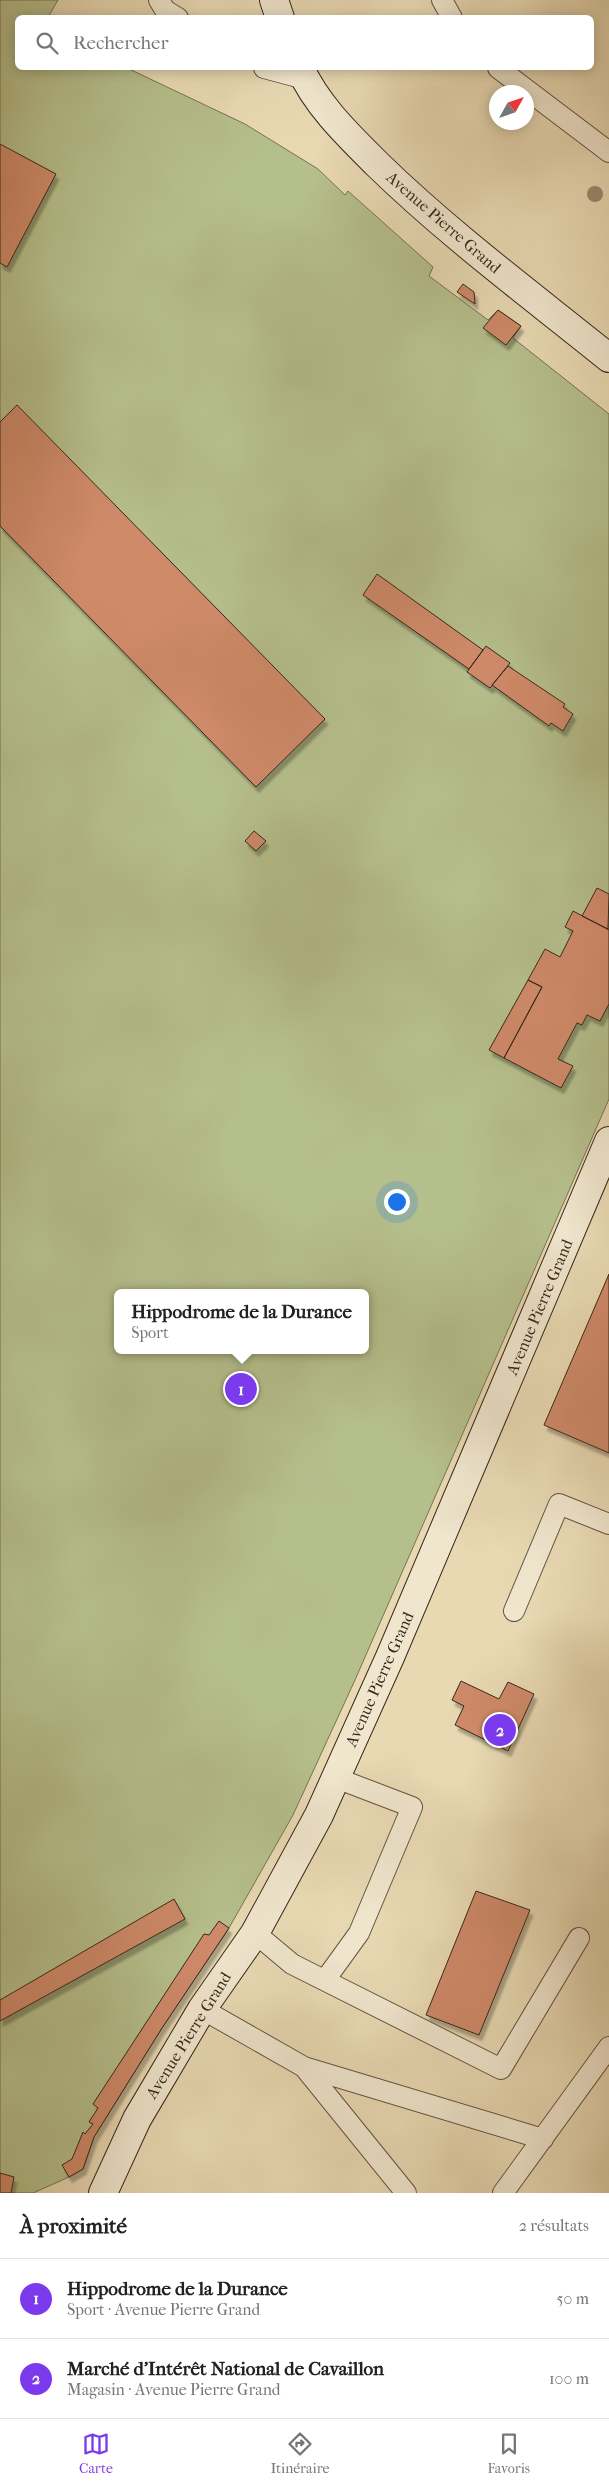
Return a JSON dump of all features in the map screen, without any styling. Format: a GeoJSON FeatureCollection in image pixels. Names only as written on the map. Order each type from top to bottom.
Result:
{"type":"FeatureCollection","features":[{"type":"Feature","properties":{"kind":"street"},"geometry":{"type":"LineString","coordinates":[[274,0],[279,15]]}},
{"type":"Feature","properties":{"kind":"street","name":"Avenue Pierre Grand"},"geometry":{"type":"LineString","coordinates":[[302,73],[323,106],[353,141],[392,178],[432,215],[609,358]]}},
{"type":"Feature","properties":{"kind":"street","name":"Avenue Pierre Grand"},"geometry":{"type":"LineString","coordinates":[[102,2193],[137,2118],[202,2009],[255,1933],[319,1816],[394,1648],[609,1141]]}},
{"type":"Feature","properties":{"kind":"lane"},"geometry":{"type":"LineString","coordinates":[[159,0],[166,10],[174,15]]}},
{"type":"Feature","properties":{"kind":"lane"},"geometry":{"type":"LineString","coordinates":[[442,0],[450,15]]}},
{"type":"Feature","properties":{"kind":"lane"},"geometry":{"type":"LineString","coordinates":[[279,70],[302,73]]}},
{"type":"Feature","properties":{"kind":"lane"},"geometry":{"type":"LineString","coordinates":[[501,70],[609,152]]}},
{"type":"Feature","properties":{"kind":"lane"},"geometry":{"type":"LineString","coordinates":[[514,1611],[559,1504],[609,1524]]}},
{"type":"Feature","properties":{"kind":"lane"},"geometry":{"type":"LineString","coordinates":[[325,1980],[359,1932],[412,1807],[336,1778]]}},
{"type":"Feature","properties":{"kind":"lane"},"geometry":{"type":"LineString","coordinates":[[255,1933],[292,1964],[501,2069],[579,1938]]}},
{"type":"Feature","properties":{"kind":"lane"},"geometry":{"type":"LineString","coordinates":[[202,2009],[304,2067],[543,2139]]}},
{"type":"Feature","properties":{"kind":"lane"},"geometry":{"type":"LineString","coordinates":[[503,2193],[609,2047]]}},
{"type":"Feature","properties":{"kind":"lane"},"geometry":{"type":"LineString","coordinates":[[304,2067],[406,2193]]}},
{"type":"Feature","properties":{"kind":"green space"},"geometry":{"type":"Polygon","coordinates":[[[0,0],[58,0],[49,15],[15,15],[15,70],[131,70],[245,124],[318,169],[345,195],[348,191],[433,267],[429,276],[488,320],[498,310],[521,326],[513,338],[609,414],[609,1099],[355,1680],[293,1815],[229,1928],[162,2028],[94,2137],[83,2169],[33,2193],[0,2193],[0,0]]]}},
{"type":"Feature","properties":{"kind":"building"},"geometry":{"type":"Polygon","coordinates":[[[0,144],[56,174],[7,267],[0,263],[0,144]]]}},
{"type":"Feature","properties":{"kind":"building"},"geometry":{"type":"Polygon","coordinates":[[[463,284],[474,292],[475,304],[457,292],[463,284]]]}},
{"type":"Feature","properties":{"kind":"building"},"geometry":{"type":"Polygon","coordinates":[[[498,310],[521,326],[506,345],[483,328],[498,310]]]}},
{"type":"Feature","properties":{"kind":"building"},"geometry":{"type":"Polygon","coordinates":[[[17,405],[325,719],[256,787],[0,526],[0,422],[17,405]]]}},
{"type":"Feature","properties":{"kind":"building"},"geometry":{"type":"Polygon","coordinates":[[[377,574],[483,650],[469,669],[363,595],[377,574]]]}},
{"type":"Feature","properties":{"kind":"building"},"geometry":{"type":"Polygon","coordinates":[[[486,646],[510,663],[490,688],[467,672],[486,646]]]}},
{"type":"Feature","properties":{"kind":"building"},"geometry":{"type":"Polygon","coordinates":[[[508,666],[565,704],[563,707],[573,714],[563,731],[551,723],[549,726],[492,685],[508,666]]]}},
{"type":"Feature","properties":{"kind":"building"},"geometry":{"type":"Polygon","coordinates":[[[254,831],[266,841],[256,851],[245,841],[254,831]]]}},
{"type":"Feature","properties":{"kind":"building"},"geometry":{"type":"Polygon","coordinates":[[[597,888],[609,894],[608,929],[582,916],[597,888]]]}},
{"type":"Feature","properties":{"kind":"building"},"geometry":{"type":"Polygon","coordinates":[[[573,911],[609,930],[609,1004],[600,1021],[587,1015],[582,1025],[577,1023],[558,1059],[573,1066],[561,1088],[504,1058],[542,987],[528,980],[545,949],[560,957],[573,931],[565,927],[573,911]]]}},
{"type":"Feature","properties":{"kind":"building"},"geometry":{"type":"Polygon","coordinates":[[[528,980],[542,987],[504,1058],[489,1050],[528,980]]]}},
{"type":"Feature","properties":{"kind":"building"},"geometry":{"type":"Polygon","coordinates":[[[609,1274],[609,1453],[544,1425],[609,1274]]]}},
{"type":"Feature","properties":{"kind":"building"},"geometry":{"type":"Polygon","coordinates":[[[461,1681],[499,1699],[508,1682],[534,1694],[508,1751],[455,1725],[464,1706],[452,1700],[461,1681]]]}},
{"type":"Feature","properties":{"kind":"building"},"geometry":{"type":"Polygon","coordinates":[[[476,1891],[530,1910],[479,2035],[426,2015],[476,1891]]]}},
{"type":"Feature","properties":{"kind":"building"},"geometry":{"type":"Polygon","coordinates":[[[174,1899],[185,1919],[0,2021],[0,2000],[174,1899]]]}},
{"type":"Feature","properties":{"kind":"building"},"geometry":{"type":"Polygon","coordinates":[[[219,1921],[229,1928],[162,2028],[94,2137],[83,2169],[69,2177],[62,2165],[72,2159],[83,2132],[85,2134],[93,2124],[89,2122],[98,2108],[93,2104],[204,1934],[209,1935],[219,1921]]]}},
{"type":"Feature","properties":{"kind":"building"},"geometry":{"type":"Polygon","coordinates":[[[0,2173],[14,2177],[11,2193],[0,2193],[0,2173]]]}},
{"type":"Feature","properties":{"kind":"place","name":"Hippodrome de la Durance"},"geometry":{"type":"Point","coordinates":[241,1389]}},
{"type":"Feature","properties":{"kind":"place","name":"Marché d'Intérêt National de Cavaillon"},"geometry":{"type":"Point","coordinates":[500,1730]}}]}
